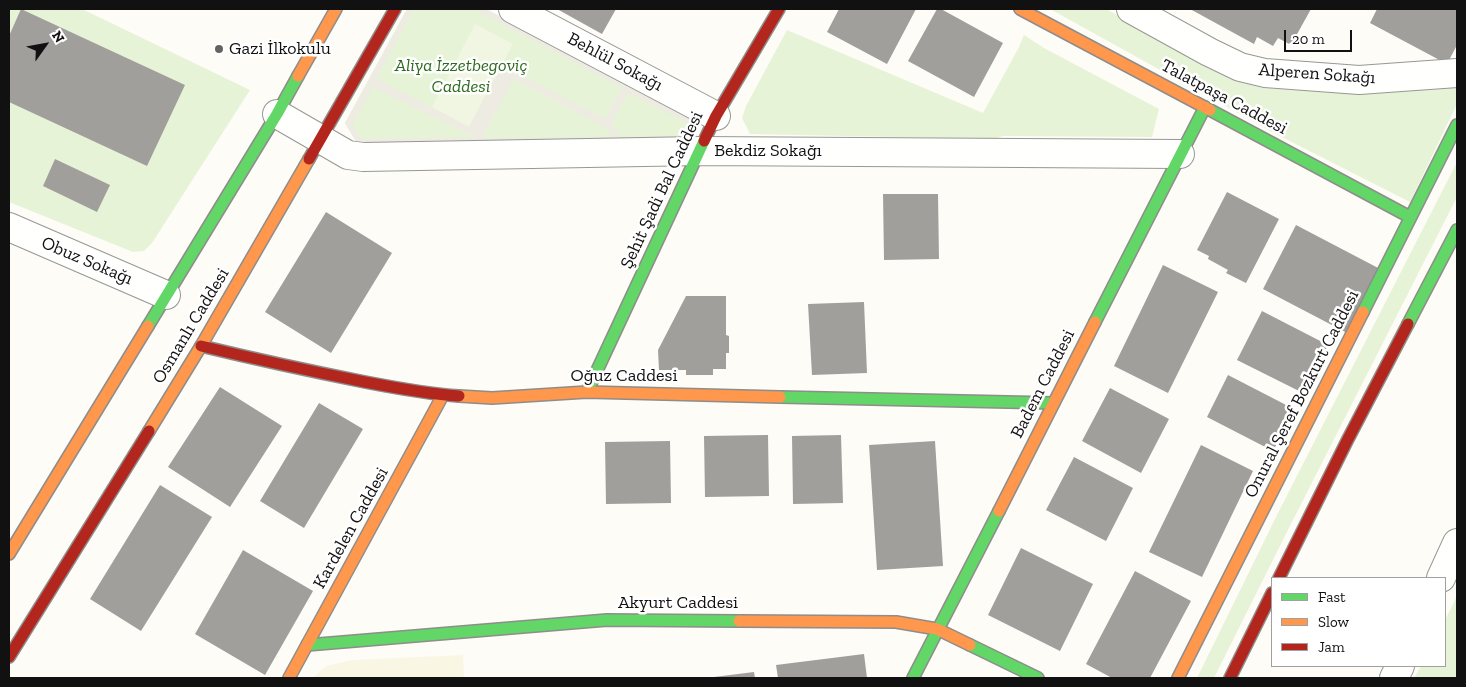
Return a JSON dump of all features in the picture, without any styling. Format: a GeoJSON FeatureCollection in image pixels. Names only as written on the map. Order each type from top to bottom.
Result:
{"type":"FeatureCollection","features":[{"type":"Feature","properties":{"kind":"street","name":"Osmanlı Caddesi"},"geometry":{"type":"LineString","coordinates":[[9,554],[277,114],[336,9]]}},
{"type":"Feature","properties":{"kind":"street","name":"Osmanlı Caddesi"},"geometry":{"type":"LineString","coordinates":[[9,657],[201,346],[395,9]]}},
{"type":"Feature","properties":{"kind":"street","name":"Behlül Sokağı"},"geometry":{"type":"LineString","coordinates":[[513,9],[716,116]]}},
{"type":"Feature","properties":{"kind":"street","name":"Şehit Şadi Bal Caddesi"},"geometry":{"type":"LineString","coordinates":[[587,392],[716,116],[779,9]]}},
{"type":"Feature","properties":{"kind":"street","name":"Talatpaşa Caddesi"},"geometry":{"type":"LineString","coordinates":[[1020,9],[1410,217]]}},
{"type":"Feature","properties":{"kind":"street","name":"Alperen Sokağı"},"geometry":{"type":"LineString","coordinates":[[1131,9],[1240,67],[1265,73],[1359,80],[1457,73]]}},
{"type":"Feature","properties":{"kind":"street","name":"Badem Caddesi"},"geometry":{"type":"LineString","coordinates":[[913,678],[1205,107]]}},
{"type":"Feature","properties":{"kind":"street","name":"Bekdiz Sokağı"},"geometry":{"type":"LineString","coordinates":[[277,114],[348,155],[363,157],[700,151],[1180,154]]}},
{"type":"Feature","properties":{"kind":"street","name":"Onural Şeref Bozkurt Caddesi"},"geometry":{"type":"LineString","coordinates":[[1178,678],[1457,125]]}},
{"type":"Feature","properties":{"kind":"street","name":"Obuz Sokağı"},"geometry":{"type":"LineString","coordinates":[[9,227],[166,294]]}},
{"type":"Feature","properties":{"kind":"street"},"geometry":{"type":"LineString","coordinates":[[1279,577],[1347,441],[1457,230]]}},
{"type":"Feature","properties":{"kind":"street","name":"Oğuz Caddesi"},"geometry":{"type":"LineString","coordinates":[[201,346],[377,385],[443,395],[492,398],[587,392],[1053,403]]}},
{"type":"Feature","properties":{"kind":"street","name":"Kardelen Caddesi"},"geometry":{"type":"LineString","coordinates":[[289,678],[443,395]]}},
{"type":"Feature","properties":{"kind":"street"},"geometry":{"type":"LineString","coordinates":[[1441,577],[1457,543]]}},
{"type":"Feature","properties":{"kind":"street"},"geometry":{"type":"LineString","coordinates":[[1230,678],[1271,595]]}},
{"type":"Feature","properties":{"kind":"street","name":"Akyurt Caddesi"},"geometry":{"type":"LineString","coordinates":[[307,645],[607,620],[896,622],[937,629],[1038,678]]}},
{"type":"Feature","properties":{"kind":"shaded area"},"geometry":{"type":"Polygon","coordinates":[[[407,9],[414,9],[376,79],[469,127],[502,65],[605,119],[622,88],[474,9],[486,9],[698,123],[696,139],[359,144],[345,123],[407,9]],[[514,79],[483,135],[485,138],[612,137],[608,129],[514,79]],[[373,87],[353,123],[360,137],[365,139],[475,137],[373,87]],[[628,93],[612,122],[620,137],[695,136],[697,128],[628,93]]]}},
{"type":"Feature","properties":{"kind":"shaded area"},"geometry":{"type":"Polygon","coordinates":[[[463,655],[464,678],[313,678],[326,666],[352,660],[463,655]]]}},
{"type":"Feature","properties":{"kind":"green space"},"geometry":{"type":"Polygon","coordinates":[[[9,9],[82,9],[250,90],[152,243],[144,251],[133,252],[9,202],[9,9]]]}},
{"type":"Feature","properties":{"kind":"green space","name":"Aliya İzzetbegoviç Caddesi"},"geometry":{"type":"Polygon","coordinates":[[[407,9],[486,9],[698,123],[696,139],[355,140],[345,123],[407,9]]]}},
{"type":"Feature","properties":{"kind":"green space"},"geometry":{"type":"Polygon","coordinates":[[[1050,9],[1106,9],[1231,76],[1253,85],[1275,89],[1457,88],[1457,104],[1410,202],[1274,133],[1050,9]]]}},
{"type":"Feature","properties":{"kind":"green space"},"geometry":{"type":"Polygon","coordinates":[[[475,24],[513,44],[469,127],[432,107],[475,24]]]}},
{"type":"Feature","properties":{"kind":"green space"},"geometry":{"type":"Polygon","coordinates":[[[787,30],[983,113],[1024,35],[1044,48],[1159,109],[1152,137],[1003,136],[994,139],[750,134],[742,118],[746,106],[787,30]]]}},
{"type":"Feature","properties":{"kind":"green space"},"geometry":{"type":"Polygon","coordinates":[[[1457,162],[1457,197],[1214,678],[1197,678],[1278,513],[1457,162]]]}},
{"type":"Feature","properties":{"kind":"green space"},"geometry":{"type":"Polygon","coordinates":[[[1457,596],[1457,678],[1414,678],[1420,667],[1446,667],[1446,618],[1457,596]]]}},
{"type":"Feature","properties":{"kind":"building"},"geometry":{"type":"Polygon","coordinates":[[[21,9],[185,85],[147,166],[9,102],[9,36],[21,9]]]}},
{"type":"Feature","properties":{"kind":"building"},"geometry":{"type":"Polygon","coordinates":[[[557,9],[616,9],[602,34],[557,9]]]}},
{"type":"Feature","properties":{"kind":"building"},"geometry":{"type":"Polygon","coordinates":[[[839,9],[916,9],[887,64],[827,32],[839,9]]]}},
{"type":"Feature","properties":{"kind":"building"},"geometry":{"type":"Polygon","coordinates":[[[937,9],[941,9],[1003,43],[974,97],[908,61],[937,9]]]}},
{"type":"Feature","properties":{"kind":"building"},"geometry":{"type":"Polygon","coordinates":[[[1190,9],[1311,9],[1291,45],[1278,38],[1273,46],[1257,37],[1254,44],[1190,9]]]}},
{"type":"Feature","properties":{"kind":"building"},"geometry":{"type":"Polygon","coordinates":[[[1377,9],[1457,9],[1457,45],[1447,64],[1370,23],[1377,9]]]}},
{"type":"Feature","properties":{"kind":"building"},"geometry":{"type":"Polygon","coordinates":[[[55,159],[110,185],[97,212],[43,186],[55,159]]]}},
{"type":"Feature","properties":{"kind":"building"},"geometry":{"type":"Polygon","coordinates":[[[1227,192],[1279,219],[1246,283],[1226,273],[1228,270],[1208,259],[1209,256],[1197,250],[1227,192]]]}},
{"type":"Feature","properties":{"kind":"building"},"geometry":{"type":"Polygon","coordinates":[[[883,194],[938,194],[939,259],[884,260],[883,194]]]}},
{"type":"Feature","properties":{"kind":"building"},"geometry":{"type":"Polygon","coordinates":[[[326,212],[392,253],[331,353],[265,312],[326,212]]]}},
{"type":"Feature","properties":{"kind":"building"},"geometry":{"type":"Polygon","coordinates":[[[1296,225],[1382,270],[1349,334],[1263,289],[1296,225]]]}},
{"type":"Feature","properties":{"kind":"building"},"geometry":{"type":"Polygon","coordinates":[[[1163,265],[1218,292],[1168,393],[1114,366],[1163,265]]]}},
{"type":"Feature","properties":{"kind":"building"},"geometry":{"type":"Polygon","coordinates":[[[686,296],[726,296],[726,335],[729,336],[729,353],[726,353],[726,369],[713,369],[713,375],[686,375],[686,370],[659,370],[658,350],[686,296]]]}},
{"type":"Feature","properties":{"kind":"building"},"geometry":{"type":"Polygon","coordinates":[[[864,302],[867,373],[812,375],[808,304],[864,302]]]}},
{"type":"Feature","properties":{"kind":"building"},"geometry":{"type":"Polygon","coordinates":[[[1262,311],[1328,345],[1303,393],[1237,360],[1262,311]]]}},
{"type":"Feature","properties":{"kind":"building"},"geometry":{"type":"Polygon","coordinates":[[[1228,375],[1290,407],[1283,421],[1288,423],[1273,451],[1207,417],[1228,375]]]}},
{"type":"Feature","properties":{"kind":"building"},"geometry":{"type":"Polygon","coordinates":[[[220,387],[282,426],[230,507],[168,467],[220,387]]]}},
{"type":"Feature","properties":{"kind":"building"},"geometry":{"type":"Polygon","coordinates":[[[1110,388],[1169,419],[1141,473],[1082,441],[1110,388]]]}},
{"type":"Feature","properties":{"kind":"building"},"geometry":{"type":"Polygon","coordinates":[[[319,403],[363,429],[304,528],[260,501],[319,403]]]}},
{"type":"Feature","properties":{"kind":"building"},"geometry":{"type":"Polygon","coordinates":[[[768,435],[769,496],[705,497],[704,436],[768,435]]]}},
{"type":"Feature","properties":{"kind":"building"},"geometry":{"type":"Polygon","coordinates":[[[841,435],[843,503],[793,504],[792,436],[841,435]]]}},
{"type":"Feature","properties":{"kind":"building"},"geometry":{"type":"Polygon","coordinates":[[[670,441],[671,503],[606,504],[605,442],[670,441]]]}},
{"type":"Feature","properties":{"kind":"building"},"geometry":{"type":"Polygon","coordinates":[[[935,441],[943,566],[877,570],[869,445],[935,441]]]}},
{"type":"Feature","properties":{"kind":"building"},"geometry":{"type":"Polygon","coordinates":[[[1201,445],[1253,471],[1202,577],[1149,552],[1201,445]]]}},
{"type":"Feature","properties":{"kind":"building"},"geometry":{"type":"Polygon","coordinates":[[[1074,457],[1133,488],[1106,541],[1046,510],[1074,457]]]}},
{"type":"Feature","properties":{"kind":"building"},"geometry":{"type":"Polygon","coordinates":[[[160,485],[212,517],[141,631],[90,599],[160,485]]]}},
{"type":"Feature","properties":{"kind":"building"},"geometry":{"type":"Polygon","coordinates":[[[1021,548],[1093,584],[1060,651],[988,615],[1021,548]]]}},
{"type":"Feature","properties":{"kind":"building"},"geometry":{"type":"Polygon","coordinates":[[[243,550],[313,591],[265,675],[195,634],[243,550]]]}},
{"type":"Feature","properties":{"kind":"building"},"geometry":{"type":"Polygon","coordinates":[[[1135,571],[1191,601],[1150,678],[1112,678],[1086,664],[1135,571]]]}},
{"type":"Feature","properties":{"kind":"building"},"geometry":{"type":"Polygon","coordinates":[[[864,654],[867,678],[778,678],[776,665],[864,654]]]}},
{"type":"Feature","properties":{"kind":"building"},"geometry":{"type":"Polygon","coordinates":[[[754,672],[755,678],[714,678],[714,677],[754,672]]]}},
{"type":"Feature","properties":{"kind":"traffic: fast"},"geometry":{"type":"LineString","coordinates":[[148,326],[277,114],[298,76]]}},
{"type":"Feature","properties":{"kind":"traffic: fast"},"geometry":{"type":"LineString","coordinates":[[1095,322],[1205,107]]}},
{"type":"Feature","properties":{"kind":"traffic: fast"},"geometry":{"type":"LineString","coordinates":[[1210,110],[1410,217]]}},
{"type":"Feature","properties":{"kind":"traffic: fast"},"geometry":{"type":"LineString","coordinates":[[1363,312],[1457,125]]}},
{"type":"Feature","properties":{"kind":"traffic: fast"},"geometry":{"type":"LineString","coordinates":[[587,392],[704,141]]}},
{"type":"Feature","properties":{"kind":"traffic: fast"},"geometry":{"type":"LineString","coordinates":[[1408,324],[1457,230]]}},
{"type":"Feature","properties":{"kind":"traffic: fast"},"geometry":{"type":"LineString","coordinates":[[780,397],[1053,403]]}},
{"type":"Feature","properties":{"kind":"traffic: fast"},"geometry":{"type":"LineString","coordinates":[[913,678],[999,511]]}},
{"type":"Feature","properties":{"kind":"traffic: fast"},"geometry":{"type":"LineString","coordinates":[[307,645],[607,620],[739,621]]}},
{"type":"Feature","properties":{"kind":"traffic: fast"},"geometry":{"type":"LineString","coordinates":[[970,645],[1038,678]]}},
{"type":"Feature","properties":{"kind":"traffic: slow"},"geometry":{"type":"LineString","coordinates":[[298,76],[336,9]]}},
{"type":"Feature","properties":{"kind":"traffic: slow"},"geometry":{"type":"LineString","coordinates":[[1020,9],[1210,110]]}},
{"type":"Feature","properties":{"kind":"traffic: slow"},"geometry":{"type":"LineString","coordinates":[[149,431],[201,346],[309,159]]}},
{"type":"Feature","properties":{"kind":"traffic: slow"},"geometry":{"type":"LineString","coordinates":[[1178,678],[1363,312]]}},
{"type":"Feature","properties":{"kind":"traffic: slow"},"geometry":{"type":"LineString","coordinates":[[999,511],[1095,322]]}},
{"type":"Feature","properties":{"kind":"traffic: slow"},"geometry":{"type":"LineString","coordinates":[[9,554],[148,326]]}},
{"type":"Feature","properties":{"kind":"traffic: slow"},"geometry":{"type":"LineString","coordinates":[[459,396],[492,398],[587,392],[780,397]]}},
{"type":"Feature","properties":{"kind":"traffic: slow"},"geometry":{"type":"LineString","coordinates":[[289,678],[443,395]]}},
{"type":"Feature","properties":{"kind":"traffic: slow"},"geometry":{"type":"LineString","coordinates":[[739,621],[896,622],[937,629],[970,645]]}},
{"type":"Feature","properties":{"kind":"traffic: jam"},"geometry":{"type":"LineString","coordinates":[[309,159],[395,9]]}},
{"type":"Feature","properties":{"kind":"traffic: jam"},"geometry":{"type":"LineString","coordinates":[[704,141],[716,116],[779,9]]}},
{"type":"Feature","properties":{"kind":"traffic: jam"},"geometry":{"type":"LineString","coordinates":[[1279,577],[1408,324]]}},
{"type":"Feature","properties":{"kind":"traffic: jam"},"geometry":{"type":"LineString","coordinates":[[201,346],[400,389],[459,396]]}},
{"type":"Feature","properties":{"kind":"traffic: jam"},"geometry":{"type":"LineString","coordinates":[[9,657],[149,431]]}},
{"type":"Feature","properties":{"kind":"traffic: jam"},"geometry":{"type":"LineString","coordinates":[[1230,678],[1271,595]]}},
{"type":"Feature","properties":{"kind":"place","name":"Gazi İlkokulu"},"geometry":{"type":"Point","coordinates":[219,49]}}]}
